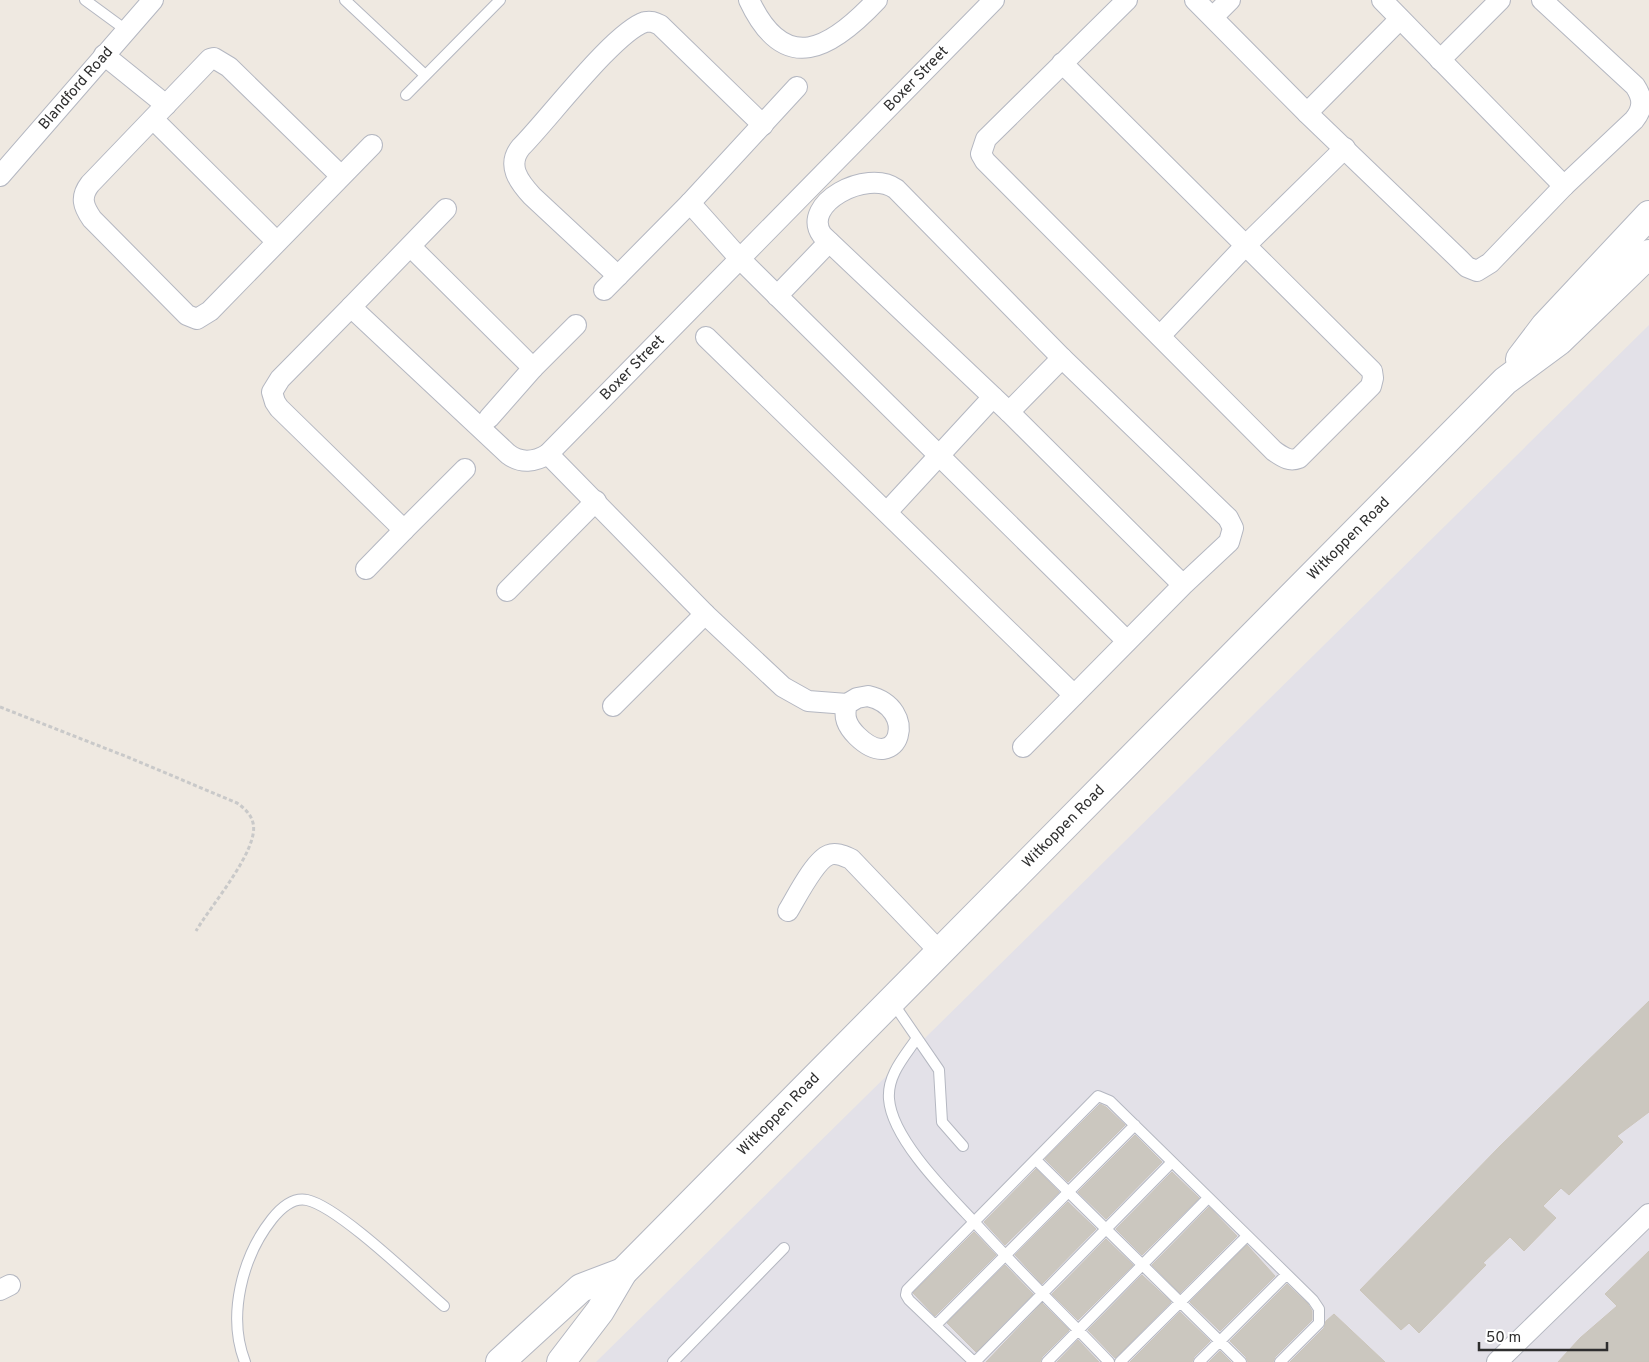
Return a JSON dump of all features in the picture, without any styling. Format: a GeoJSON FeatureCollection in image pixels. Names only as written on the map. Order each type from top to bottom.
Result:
{"type":"FeatureCollection","features":[{"type":"Feature","properties":{"kind":"main road","name":"Witkoppen Road"},"geometry":{"type":"LineString","coordinates":[[1505,381],[1544,326],[1649,215]]}},
{"type":"Feature","properties":{"kind":"main road","name":"Witkoppen Road"},"geometry":{"type":"LineString","coordinates":[[561,1362],[600,1311],[623,1272],[1505,381],[1559,341],[1589,315],[1649,254]]}},
{"type":"Feature","properties":{"kind":"main road","name":"Witkoppen Road"},"geometry":{"type":"LineString","coordinates":[[500,1362],[581,1288],[623,1272]]}},
{"type":"Feature","properties":{"kind":"street","name":"Blandford Road"},"geometry":{"type":"LineString","coordinates":[[0,176],[153,0]]}},
{"type":"Feature","properties":{"kind":"street"},"geometry":{"type":"LineString","coordinates":[[749,0],[758,20],[771,36],[791,46],[803,48],[817,46],[837,36],[854,23],[877,0]]}},
{"type":"Feature","properties":{"kind":"street","name":"Boxer Street"},"geometry":{"type":"LineString","coordinates":[[351,307],[508,454],[519,461],[534,460],[548,454],[994,0]]}},
{"type":"Feature","properties":{"kind":"street"},"geometry":{"type":"LineString","coordinates":[[1062,63],[1369,367],[1373,378],[1368,390],[1299,458],[1294,460],[1287,459],[1274,451],[985,161],[981,154],[986,139],[1062,63],[1127,0]]}},
{"type":"Feature","properties":{"kind":"street"},"geometry":{"type":"LineString","coordinates":[[1195,0],[1468,268],[1477,271],[1490,263],[1564,186],[1639,115],[1642,103],[1634,86],[1542,0]]}},
{"type":"Feature","properties":{"kind":"street"},"geometry":{"type":"LineString","coordinates":[[1213,17],[1230,0]]}},
{"type":"Feature","properties":{"kind":"street"},"geometry":{"type":"LineString","coordinates":[[1382,0],[1564,186]]}},
{"type":"Feature","properties":{"kind":"street"},"geometry":{"type":"LineString","coordinates":[[1440,60],[1500,0]]}},
{"type":"Feature","properties":{"kind":"street"},"geometry":{"type":"LineString","coordinates":[[1307,112],[1400,19]]}},
{"type":"Feature","properties":{"kind":"street"},"geometry":{"type":"LineString","coordinates":[[764,124],[660,24],[651,21],[642,23],[617,41],[521,147],[515,156],[514,166],[520,183],[611,283],[690,203],[764,124],[797,87]]}},
{"type":"Feature","properties":{"kind":"street"},"geometry":{"type":"LineString","coordinates":[[104,55],[160,112],[276,242]]}},
{"type":"Feature","properties":{"kind":"street"},"geometry":{"type":"LineString","coordinates":[[341,176],[229,67],[218,59],[210,59],[90,184],[83,196],[83,202],[92,219],[193,319],[205,316],[372,146]]}},
{"type":"Feature","properties":{"kind":"street"},"geometry":{"type":"LineString","coordinates":[[1160,336],[1245,246],[1345,148]]}},
{"type":"Feature","properties":{"kind":"street"},"geometry":{"type":"LineString","coordinates":[[1023,747],[1183,585],[1230,542],[1233,528],[1228,518],[1062,358],[889,184],[877,182],[858,184],[840,192],[817,216],[818,229],[829,242],[1009,412],[1183,585]]}},
{"type":"Feature","properties":{"kind":"street"},"geometry":{"type":"LineString","coordinates":[[690,203],[740,259],[1127,641]]}},
{"type":"Feature","properties":{"kind":"street"},"geometry":{"type":"LineString","coordinates":[[404,530],[279,408],[273,397],[273,388],[411,248],[446,209]]}},
{"type":"Feature","properties":{"kind":"street"},"geometry":{"type":"LineString","coordinates":[[778,296],[829,242]]}},
{"type":"Feature","properties":{"kind":"street"},"geometry":{"type":"LineString","coordinates":[[411,248],[533,368]]}},
{"type":"Feature","properties":{"kind":"street"},"geometry":{"type":"LineString","coordinates":[[489,418],[533,368],[576,325]]}},
{"type":"Feature","properties":{"kind":"street"},"geometry":{"type":"LineString","coordinates":[[706,337],[1074,695]]}},
{"type":"Feature","properties":{"kind":"street"},"geometry":{"type":"LineString","coordinates":[[1009,412],[1062,358]]}},
{"type":"Feature","properties":{"kind":"street"},"geometry":{"type":"LineString","coordinates":[[887,512],[993,397]]}},
{"type":"Feature","properties":{"kind":"street"},"geometry":{"type":"LineString","coordinates":[[548,454],[705,614],[795,695],[808,701],[847,704]]}},
{"type":"Feature","properties":{"kind":"street"},"geometry":{"type":"LineString","coordinates":[[366,569],[465,469]]}},
{"type":"Feature","properties":{"kind":"street"},"geometry":{"type":"LineString","coordinates":[[507,591],[596,501]]}},
{"type":"Feature","properties":{"kind":"street"},"geometry":{"type":"LineString","coordinates":[[613,706],[705,614]]}},
{"type":"Feature","properties":{"kind":"street"},"geometry":{"type":"LineString","coordinates":[[788,912],[820,861],[829,854],[842,854],[851,859],[940,951]]}},
{"type":"Feature","properties":{"kind":"street"},"geometry":{"type":"LineString","coordinates":[[1497,1362],[1649,1214]]}},
{"type":"Feature","properties":{"kind":"lane"},"geometry":{"type":"LineString","coordinates":[[85,0],[126,30]]}},
{"type":"Feature","properties":{"kind":"lane"},"geometry":{"type":"LineString","coordinates":[[345,0],[425,75]]}},
{"type":"Feature","properties":{"kind":"lane"},"geometry":{"type":"LineString","coordinates":[[406,95],[500,0]]}},
{"type":"Feature","properties":{"kind":"lane"},"geometry":{"type":"LineString","coordinates":[[891,1000],[940,1070],[942,1122],[963,1146]]}},
{"type":"Feature","properties":{"kind":"lane"},"geometry":{"type":"LineString","coordinates":[[917,1038],[892,1076],[889,1088],[890,1108],[908,1144],[941,1187],[1005,1256],[1109,1362]]}},
{"type":"Feature","properties":{"kind":"lane"},"geometry":{"type":"LineString","coordinates":[[1172,1162],[974,1362],[906,1295],[907,1290],[1098,1096],[1110,1101],[1135,1125],[1172,1162],[1208,1198],[1246,1237],[1313,1300],[1320,1316],[1313,1329],[1280,1362]]}},
{"type":"Feature","properties":{"kind":"lane"},"geometry":{"type":"LineString","coordinates":[[936,1325],[1135,1125]]}},
{"type":"Feature","properties":{"kind":"lane"},"geometry":{"type":"LineString","coordinates":[[1036,1160],[1241,1362]]}},
{"type":"Feature","properties":{"kind":"lane"},"geometry":{"type":"LineString","coordinates":[[1047,1362],[1208,1198]]}},
{"type":"Feature","properties":{"kind":"lane"},"geometry":{"type":"LineString","coordinates":[[245,1362],[241,1353],[238,1311],[248,1258],[277,1212],[290,1203],[305,1199],[322,1205],[345,1222],[444,1306]]}},
{"type":"Feature","properties":{"kind":"lane"},"geometry":{"type":"LineString","coordinates":[[1120,1362],[1246,1237]]}},
{"type":"Feature","properties":{"kind":"lane"},"geometry":{"type":"LineString","coordinates":[[673,1362],[784,1248]]}},
{"type":"Feature","properties":{"kind":"lane"},"geometry":{"type":"LineString","coordinates":[[1199,1362],[1286,1275]]}},
{"type":"Feature","properties":{"kind":"path"},"geometry":{"type":"LineString","coordinates":[[0,707],[130,758],[237,803],[246,809],[254,824],[251,841],[229,884],[196,931]]}},
{"type":"Feature","properties":{"kind":"shaded area"},"geometry":{"type":"Polygon","coordinates":[[[1649,325],[1649,1362],[596,1362],[1649,325]]]}},
{"type":"Feature","properties":{"kind":"building"},"geometry":{"type":"Polygon","coordinates":[[[1649,1001],[1649,1112],[1617,1136],[1623,1142],[1569,1195],[1561,1188],[1543,1206],[1556,1218],[1524,1251],[1510,1237],[1483,1263],[1486,1265],[1419,1333],[1409,1323],[1401,1330],[1360,1290],[1500,1146],[1649,1001]]]}},
{"type":"Feature","properties":{"kind":"building"},"geometry":{"type":"Polygon","coordinates":[[[1100,1104],[1106,1107],[1125,1125],[1068,1182],[1045,1159],[1100,1104]]]}},
{"type":"Feature","properties":{"kind":"building"},"geometry":{"type":"Polygon","coordinates":[[[1135,1135],[1162,1162],[1106,1219],[1078,1192],[1135,1135]]]}},
{"type":"Feature","properties":{"kind":"building"},"geometry":{"type":"Polygon","coordinates":[[[1036,1169],[1059,1192],[1005,1245],[984,1222],[1036,1169]]]}},
{"type":"Feature","properties":{"kind":"building"},"geometry":{"type":"Polygon","coordinates":[[[1172,1172],[1199,1198],[1142,1255],[1116,1229],[1172,1172]]]}},
{"type":"Feature","properties":{"kind":"building"},"geometry":{"type":"Polygon","coordinates":[[[1068,1202],[1096,1229],[1042,1284],[1015,1255],[1068,1202]]]}},
{"type":"Feature","properties":{"kind":"building"},"geometry":{"type":"Polygon","coordinates":[[[1209,1207],[1237,1236],[1180,1293],[1152,1265],[1209,1207]]]}},
{"type":"Feature","properties":{"kind":"building"},"geometry":{"type":"Polygon","coordinates":[[[974,1232],[996,1255],[935,1316],[913,1293],[974,1232]]]}},
{"type":"Feature","properties":{"kind":"building"},"geometry":{"type":"Polygon","coordinates":[[[1106,1239],[1133,1265],[1078,1320],[1052,1294],[1106,1239]]]}},
{"type":"Feature","properties":{"kind":"building"},"geometry":{"type":"Polygon","coordinates":[[[1247,1245],[1275,1276],[1220,1331],[1190,1302],[1247,1245]]]}},
{"type":"Feature","properties":{"kind":"building"},"geometry":{"type":"Polygon","coordinates":[[[1649,1251],[1649,1362],[1558,1362],[1580,1338],[1617,1306],[1605,1294],[1649,1251]]]}},
{"type":"Feature","properties":{"kind":"building"},"geometry":{"type":"Polygon","coordinates":[[[1005,1265],[1033,1294],[976,1352],[947,1323],[1005,1265]]]}},
{"type":"Feature","properties":{"kind":"building"},"geometry":{"type":"Polygon","coordinates":[[[1142,1275],[1171,1302],[1115,1358],[1088,1330],[1142,1275]]]}},
{"type":"Feature","properties":{"kind":"building"},"geometry":{"type":"Polygon","coordinates":[[[1287,1284],[1308,1304],[1312,1311],[1312,1320],[1275,1357],[1273,1362],[1248,1362],[1246,1357],[1230,1341],[1287,1284]]]}},
{"type":"Feature","properties":{"kind":"building"},"geometry":{"type":"Polygon","coordinates":[[[1042,1303],[1069,1330],[1042,1357],[1040,1362],[986,1362],[1042,1303]]]}},
{"type":"Feature","properties":{"kind":"building"},"geometry":{"type":"Polygon","coordinates":[[[1180,1312],[1210,1341],[1194,1357],[1192,1362],[1130,1362],[1180,1312]]]}},
{"type":"Feature","properties":{"kind":"building"},"geometry":{"type":"Polygon","coordinates":[[[1334,1314],[1385,1362],[1290,1362],[1324,1328],[1326,1321],[1334,1314]]]}},
{"type":"Feature","properties":{"kind":"building"},"geometry":{"type":"Polygon","coordinates":[[[1078,1340],[1099,1362],[1057,1362],[1078,1340]]]}},
{"type":"Feature","properties":{"kind":"building"},"geometry":{"type":"Polygon","coordinates":[[[1220,1351],[1231,1362],[1209,1362],[1220,1351]]]}}]}
